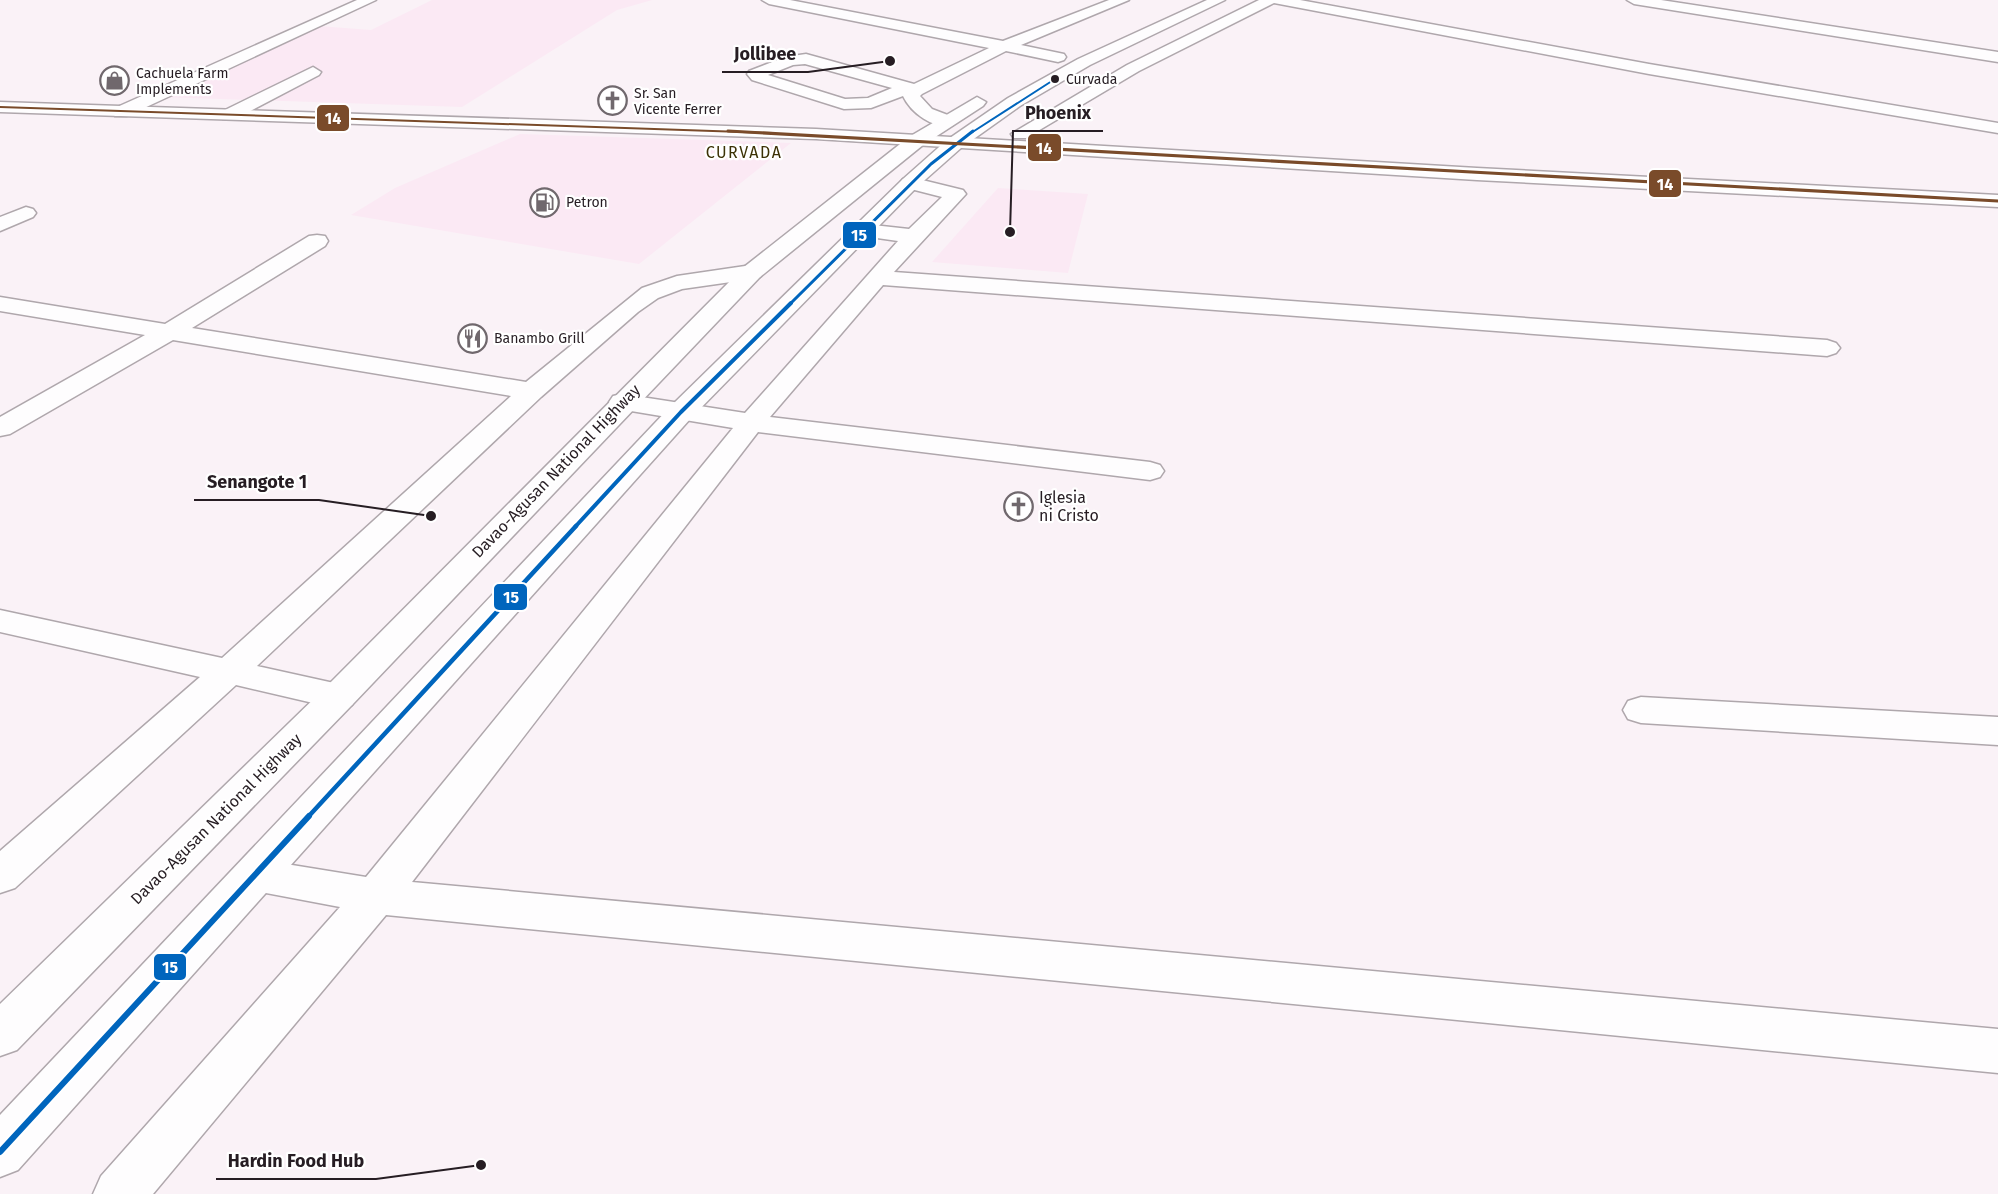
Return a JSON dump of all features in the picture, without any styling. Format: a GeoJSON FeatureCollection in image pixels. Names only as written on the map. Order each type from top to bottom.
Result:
{"type":"FeatureCollection","features":[{"type":"Feature","properties":{"kind":"main road"},"geometry":{"type":"LineString","coordinates":[[121,112],[369,0]]}},
{"type":"Feature","properties":{"kind":"main road"},"geometry":{"type":"LineString","coordinates":[[769,0],[1005,46],[1063,54],[1037,68]]}},
{"type":"Feature","properties":{"kind":"main road"},"geometry":{"type":"LineString","coordinates":[[912,89],[806,59],[791,60],[755,74],[844,104],[871,103],[912,89],[1005,46],[1122,0]]}},
{"type":"Feature","properties":{"kind":"main road"},"geometry":{"type":"LineString","coordinates":[[1162,9],[1183,0]]}},
{"type":"Feature","properties":{"kind":"main road"},"geometry":{"type":"LineString","coordinates":[[0,1152],[681,412],[910,183],[954,144],[1014,102],[1084,62],[1218,0]]}},
{"type":"Feature","properties":{"kind":"main road"},"geometry":{"type":"LineString","coordinates":[[1020,134],[1059,110],[1204,31],[1270,0]]}},
{"type":"Feature","properties":{"kind":"main road"},"geometry":{"type":"LineString","coordinates":[[1277,0],[1649,69],[1998,128]]}},
{"type":"Feature","properties":{"kind":"main road"},"geometry":{"type":"LineString","coordinates":[[1634,0],[1998,57]]}},
{"type":"Feature","properties":{"kind":"main road"},"geometry":{"type":"LineString","coordinates":[[1716,12],[1730,0]]}},
{"type":"Feature","properties":{"kind":"main road"},"geometry":{"type":"LineString","coordinates":[[229,115],[313,72]]}},
{"type":"Feature","properties":{"kind":"main road"},"geometry":{"type":"LineString","coordinates":[[912,89],[911,96],[914,103],[930,115],[947,121]]}},
{"type":"Feature","properties":{"kind":"main road","name":"Davao-Agusan National Highway"},"geometry":{"type":"LineString","coordinates":[[0,1035],[339,696],[622,402],[752,272],[916,141],[995,91]]}},
{"type":"Feature","properties":{"kind":"main road"},"geometry":{"type":"LineString","coordinates":[[1014,102],[1059,110]]}},
{"type":"Feature","properties":{"kind":"main road"},"geometry":{"type":"LineString","coordinates":[[0,107],[760,132],[1998,201]]}},
{"type":"Feature","properties":{"kind":"main road"},"geometry":{"type":"LineString","coordinates":[[119,1194],[376,896],[751,423],[914,236],[956,194],[910,183]]}},
{"type":"Feature","properties":{"kind":"main road"},"geometry":{"type":"LineString","coordinates":[[0,225],[27,213]]}},
{"type":"Feature","properties":{"kind":"main road"},"geometry":{"type":"LineString","coordinates":[[864,230],[914,236]]}},
{"type":"Feature","properties":{"kind":"main road"},"geometry":{"type":"LineString","coordinates":[[0,428],[172,330],[317,241]]}},
{"type":"Feature","properties":{"kind":"main road"},"geometry":{"type":"LineString","coordinates":[[0,876],[230,670],[532,391],[630,307],[650,293],[677,283],[752,272]]}},
{"type":"Feature","properties":{"kind":"main road"},"geometry":{"type":"LineString","coordinates":[[878,278],[1827,348]]}},
{"type":"Feature","properties":{"kind":"main road"},"geometry":{"type":"LineString","coordinates":[[0,304],[172,330],[532,391]]}},
{"type":"Feature","properties":{"kind":"main road"},"geometry":{"type":"LineString","coordinates":[[622,402],[751,423],[1150,471]]}},
{"type":"Feature","properties":{"kind":"main road"},"geometry":{"type":"LineString","coordinates":[[0,621],[230,670],[339,696]]}},
{"type":"Feature","properties":{"kind":"main road"},"geometry":{"type":"LineString","coordinates":[[1641,710],[1998,730]]}},
{"type":"Feature","properties":{"kind":"main road"},"geometry":{"type":"LineString","coordinates":[[255,876],[376,896],[1998,1051]]}},
{"type":"Feature","properties":{"kind":"shaded area"},"geometry":{"type":"Polygon","coordinates":[[[432,0],[652,0],[617,10],[462,107],[161,97],[319,26],[371,30],[432,0]]]}},
{"type":"Feature","properties":{"kind":"shaded area","name":"Petron"},"geometry":{"type":"Polygon","coordinates":[[[520,134],[791,143],[639,264],[351,215],[395,188],[520,134]]]}},
{"type":"Feature","properties":{"kind":"shaded area"},"geometry":{"type":"Polygon","coordinates":[[[998,188],[1088,194],[1068,273],[932,262],[998,188]]]}},
{"type":"Feature","properties":{"kind":"transit line","name":"15"},"geometry":{"type":"LineString","coordinates":[[0,1152],[681,412],[931,164],[991,118],[1055,79]]}},
{"type":"Feature","properties":{"kind":"transit line","name":"14"},"geometry":{"type":"LineString","coordinates":[[0,107],[816,134],[1477,174],[1998,201]]}},
{"type":"Feature","properties":{"kind":"place","name":"Jollibee"},"geometry":{"type":"Point","coordinates":[890,61]}},
{"type":"Feature","properties":{"kind":"place","name":"Curvada"},"geometry":{"type":"Point","coordinates":[1055,79]}},
{"type":"Feature","properties":{"kind":"place","name":"Cachuela Farm Implements"},"geometry":{"type":"Point","coordinates":[115,81]}},
{"type":"Feature","properties":{"kind":"place","name":"Sr. San Vicente Ferrer"},"geometry":{"type":"Point","coordinates":[613,101]}},
{"type":"Feature","properties":{"kind":"place","name":"Petron"},"geometry":{"type":"Point","coordinates":[545,202]}},
{"type":"Feature","properties":{"kind":"place","name":"Phoenix"},"geometry":{"type":"Point","coordinates":[1010,232]}},
{"type":"Feature","properties":{"kind":"place","name":"Banambo Grill"},"geometry":{"type":"Point","coordinates":[473,338]}},
{"type":"Feature","properties":{"kind":"place","name":"Iglesia ni Cristo"},"geometry":{"type":"Point","coordinates":[1018,506]}},
{"type":"Feature","properties":{"kind":"place","name":"Senangote 1"},"geometry":{"type":"Point","coordinates":[431,516]}},
{"type":"Feature","properties":{"kind":"place","name":"Hardin Food Hub"},"geometry":{"type":"Point","coordinates":[481,1165]}},
{"type":"Feature","properties":{"kind":"district","name":"CURVADA"},"geometry":{"type":"Point","coordinates":[744,152]}}]}
